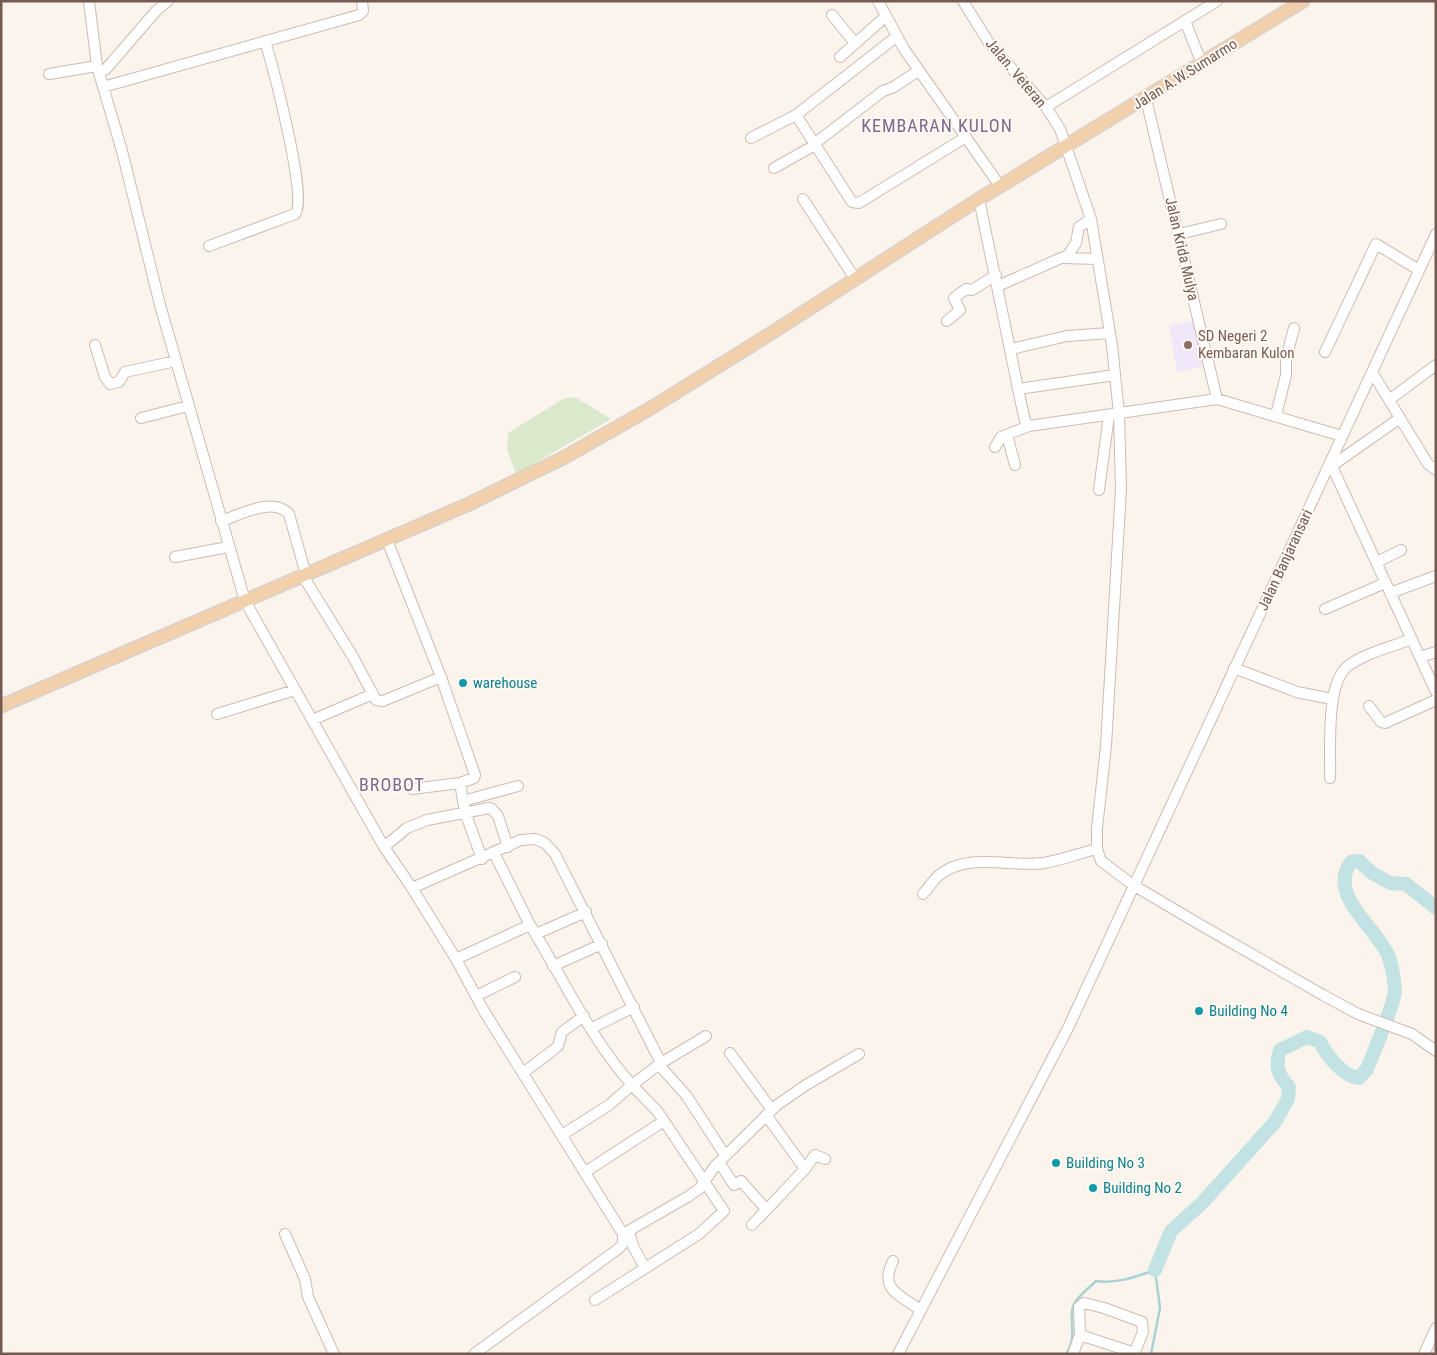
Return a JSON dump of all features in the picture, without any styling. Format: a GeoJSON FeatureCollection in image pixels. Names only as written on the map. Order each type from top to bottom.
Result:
{"type":"FeatureCollection","features":[{"type":"Feature","properties":{"kind":"main road","name":"Jalan A.W.Sumarmo"},"geometry":{"type":"LineString","coordinates":[[1,706],[469,504],[565,457],[651,408],[856,280],[979,199],[1146,99],[1295,4]]}},
{"type":"Feature","properties":{"kind":"street"},"geometry":{"type":"LineString","coordinates":[[89,1],[98,70],[188,406],[245,601],[384,848],[412,888],[456,959],[476,996],[584,1172],[626,1232],[645,1268]]}},
{"type":"Feature","properties":{"kind":"street"},"geometry":{"type":"LineString","coordinates":[[49,74],[106,69],[156,11],[168,1]]}},
{"type":"Feature","properties":{"kind":"street"},"geometry":{"type":"LineString","coordinates":[[103,87],[359,15],[363,11],[362,1]]}},
{"type":"Feature","properties":{"kind":"street"},"geometry":{"type":"LineString","coordinates":[[878,1],[896,37],[918,71],[1000,186]]}},
{"type":"Feature","properties":{"kind":"street","name":"Jalan. Veteran"},"geometry":{"type":"LineString","coordinates":[[963,1],[1005,63],[1046,107],[1060,129],[1091,219],[1116,375],[1114,415]]}},
{"type":"Feature","properties":{"kind":"street"},"geometry":{"type":"LineString","coordinates":[[1046,107],[1213,2]]}},
{"type":"Feature","properties":{"kind":"street"},"geometry":{"type":"LineString","coordinates":[[832,15],[855,43]]}},
{"type":"Feature","properties":{"kind":"street"},"geometry":{"type":"LineString","coordinates":[[840,57],[885,17]]}},
{"type":"Feature","properties":{"kind":"street"},"geometry":{"type":"LineString","coordinates":[[1185,21],[1202,64]]}},
{"type":"Feature","properties":{"kind":"street"},"geometry":{"type":"LineString","coordinates":[[751,138],[796,114],[896,37]]}},
{"type":"Feature","properties":{"kind":"street"},"geometry":{"type":"LineString","coordinates":[[208,246],[295,214],[299,209],[298,184],[274,71],[265,41]]}},
{"type":"Feature","properties":{"kind":"street"},"geometry":{"type":"LineString","coordinates":[[774,168],[815,144],[883,91],[894,87],[918,71]]}},
{"type":"Feature","properties":{"kind":"street","name":"Jalan Krida Mulya"},"geometry":{"type":"LineString","coordinates":[[1146,99],[1217,400]]}},
{"type":"Feature","properties":{"kind":"street"},"geometry":{"type":"LineString","coordinates":[[796,114],[855,204],[966,137]]}},
{"type":"Feature","properties":{"kind":"street"},"geometry":{"type":"LineString","coordinates":[[803,199],[856,280]]}},
{"type":"Feature","properties":{"kind":"street"},"geometry":{"type":"LineString","coordinates":[[979,199],[1025,421],[1029,426]]}},
{"type":"Feature","properties":{"kind":"street"},"geometry":{"type":"LineString","coordinates":[[998,286],[1063,258],[1072,250],[1079,228],[1091,219]]}},
{"type":"Feature","properties":{"kind":"street"},"geometry":{"type":"LineString","coordinates":[[1178,234],[1221,224]]}},
{"type":"Feature","properties":{"kind":"street","name":"Jalan Banjaransari"},"geometry":{"type":"LineString","coordinates":[[898,1354],[919,1310],[1068,1028],[1436,234]]}},
{"type":"Feature","properties":{"kind":"street"},"geometry":{"type":"LineString","coordinates":[[1325,352],[1376,244],[1419,270]]}},
{"type":"Feature","properties":{"kind":"street"},"geometry":{"type":"LineString","coordinates":[[1063,258],[1097,259]]}},
{"type":"Feature","properties":{"kind":"street"},"geometry":{"type":"LineString","coordinates":[[946,321],[960,310],[954,298],[966,289],[972,290],[996,275]]}},
{"type":"Feature","properties":{"kind":"street"},"geometry":{"type":"LineString","coordinates":[[1276,415],[1286,375],[1286,359],[1294,328]]}},
{"type":"Feature","properties":{"kind":"street"},"geometry":{"type":"LineString","coordinates":[[1011,349],[1067,336],[1110,333]]}},
{"type":"Feature","properties":{"kind":"street"},"geometry":{"type":"LineString","coordinates":[[95,346],[105,377],[110,384],[119,382],[125,372],[176,361]]}},
{"type":"Feature","properties":{"kind":"street"},"geometry":{"type":"LineString","coordinates":[[1389,400],[1434,362]]}},
{"type":"Feature","properties":{"kind":"street"},"geometry":{"type":"LineString","coordinates":[[1372,372],[1428,464],[1436,470]]}},
{"type":"Feature","properties":{"kind":"street"},"geometry":{"type":"LineString","coordinates":[[1018,389],[1116,375]]}},
{"type":"Feature","properties":{"kind":"street"},"geometry":{"type":"LineString","coordinates":[[995,448],[998,439],[1029,426],[1217,400],[1276,415],[1342,436]]}},
{"type":"Feature","properties":{"kind":"street"},"geometry":{"type":"LineString","coordinates":[[141,418],[188,406]]}},
{"type":"Feature","properties":{"kind":"street"},"geometry":{"type":"LineString","coordinates":[[1100,490],[1114,415]]}},
{"type":"Feature","properties":{"kind":"street"},"geometry":{"type":"LineString","coordinates":[[1114,415],[1121,488],[1117,571],[1097,849],[1105,866],[1133,885],[1323,995],[1358,1014],[1412,1034],[1436,1051]]}},
{"type":"Feature","properties":{"kind":"street"},"geometry":{"type":"LineString","coordinates":[[1400,418],[1331,463],[1385,583],[1435,686]]}},
{"type":"Feature","properties":{"kind":"street"},"geometry":{"type":"LineString","coordinates":[[1007,435],[1015,465]]}},
{"type":"Feature","properties":{"kind":"street"},"geometry":{"type":"LineString","coordinates":[[221,521],[272,506],[284,508],[290,514],[305,576],[354,657],[376,700],[383,701],[441,677]]}},
{"type":"Feature","properties":{"kind":"street"},"geometry":{"type":"LineString","coordinates":[[387,540],[441,677],[475,775],[474,778],[460,783],[412,789]]}},
{"type":"Feature","properties":{"kind":"street"},"geometry":{"type":"LineString","coordinates":[[175,558],[228,547]]}},
{"type":"Feature","properties":{"kind":"street"},"geometry":{"type":"LineString","coordinates":[[1377,562],[1402,550]]}},
{"type":"Feature","properties":{"kind":"street"},"geometry":{"type":"LineString","coordinates":[[1390,593],[1436,576]]}},
{"type":"Feature","properties":{"kind":"street"},"geometry":{"type":"LineString","coordinates":[[1325,609],[1385,583]]}},
{"type":"Feature","properties":{"kind":"street"},"geometry":{"type":"LineString","coordinates":[[1330,778],[1332,699],[1339,678],[1348,666],[1412,639]]}},
{"type":"Feature","properties":{"kind":"street"},"geometry":{"type":"LineString","coordinates":[[1420,657],[1436,652]]}},
{"type":"Feature","properties":{"kind":"street"},"geometry":{"type":"LineString","coordinates":[[1234,668],[1297,692],[1332,699]]}},
{"type":"Feature","properties":{"kind":"street"},"geometry":{"type":"LineString","coordinates":[[217,714],[295,690]]}},
{"type":"Feature","properties":{"kind":"street"},"geometry":{"type":"LineString","coordinates":[[312,720],[373,694]]}},
{"type":"Feature","properties":{"kind":"street"},"geometry":{"type":"LineString","coordinates":[[1369,706],[1381,722],[1385,723],[1436,700]]}},
{"type":"Feature","properties":{"kind":"street"},"geometry":{"type":"LineString","coordinates":[[460,783],[464,806],[482,859]]}},
{"type":"Feature","properties":{"kind":"street"},"geometry":{"type":"LineString","coordinates":[[384,848],[407,828],[518,786]]}},
{"type":"Feature","properties":{"kind":"street"},"geometry":{"type":"LineString","coordinates":[[464,806],[488,808],[495,811],[508,847]]}},
{"type":"Feature","properties":{"kind":"street"},"geometry":{"type":"LineString","coordinates":[[412,888],[529,838],[545,843],[555,854],[586,912],[634,1006],[660,1064],[686,1096],[722,1158],[734,1185],[741,1181],[766,1209]]}},
{"type":"Feature","properties":{"kind":"street"},"geometry":{"type":"LineString","coordinates":[[923,894],[939,876],[959,866],[980,862],[1044,863],[1097,849]]}},
{"type":"Feature","properties":{"kind":"street"},"geometry":{"type":"LineString","coordinates":[[494,854],[553,966],[618,1069],[664,1121],[723,1208],[723,1214],[699,1234],[595,1300]]}},
{"type":"Feature","properties":{"kind":"street"},"geometry":{"type":"LineString","coordinates":[[536,934],[586,912]]}},
{"type":"Feature","properties":{"kind":"street"},"geometry":{"type":"LineString","coordinates":[[456,959],[530,925]]}},
{"type":"Feature","properties":{"kind":"street"},"geometry":{"type":"LineString","coordinates":[[553,966],[602,944]]}},
{"type":"Feature","properties":{"kind":"street"},"geometry":{"type":"LineString","coordinates":[[476,996],[515,977]]}},
{"type":"Feature","properties":{"kind":"street"},"geometry":{"type":"LineString","coordinates":[[592,1028],[634,1006]]}},
{"type":"Feature","properties":{"kind":"street"},"geometry":{"type":"LineString","coordinates":[[523,1073],[558,1046],[562,1032],[584,1016]]}},
{"type":"Feature","properties":{"kind":"street"},"geometry":{"type":"LineString","coordinates":[[562,1135],[609,1105],[660,1064],[706,1036]]}},
{"type":"Feature","properties":{"kind":"street"},"geometry":{"type":"LineString","coordinates":[[730,1053],[805,1169]]}},
{"type":"Feature","properties":{"kind":"street"},"geometry":{"type":"LineString","coordinates":[[474,1354],[618,1250],[623,1244],[626,1232],[689,1196],[704,1182],[722,1158],[769,1113],[806,1085],[859,1054]]}},
{"type":"Feature","properties":{"kind":"street"},"geometry":{"type":"LineString","coordinates":[[584,1172],[664,1121]]}},
{"type":"Feature","properties":{"kind":"street"},"geometry":{"type":"LineString","coordinates":[[752,1225],[805,1169],[816,1154],[825,1158]]}},
{"type":"Feature","properties":{"kind":"street"},"geometry":{"type":"LineString","coordinates":[[285,1234],[305,1279],[308,1297],[334,1354]]}},
{"type":"Feature","properties":{"kind":"street"},"geometry":{"type":"LineString","coordinates":[[893,1261],[887,1272],[887,1283],[892,1290],[919,1310]]}},
{"type":"Feature","properties":{"kind":"street"},"geometry":{"type":"LineString","coordinates":[[1073,1354],[1080,1335],[1080,1305],[1093,1304],[1132,1317],[1143,1323],[1141,1343],[1135,1353],[1080,1335]]}},
{"type":"Feature","properties":{"kind":"street"},"geometry":{"type":"LineString","coordinates":[[1424,1354],[1436,1328]]}},
{"type":"Feature","properties":{"kind":"shaded area","name":"SD Negeri 2 Kembaran Kulon"},"geometry":{"type":"Polygon","coordinates":[[[1197,320],[1208,365],[1177,372],[1169,325],[1197,320]]]}},
{"type":"Feature","properties":{"kind":"green space"},"geometry":{"type":"Polygon","coordinates":[[[575,397],[611,419],[516,474],[507,449],[508,433],[563,399],[575,397]]]}},
{"type":"Feature","properties":{"kind":"waterway"},"geometry":{"type":"LineString","coordinates":[[1155,1270],[1171,1231],[1202,1203],[1275,1122],[1288,1099],[1289,1087],[1278,1070],[1280,1050],[1307,1037],[1320,1042],[1331,1059],[1342,1070],[1353,1077],[1359,1078],[1367,1069],[1388,1015],[1395,989],[1388,955],[1349,899],[1345,887],[1345,874],[1351,862],[1359,861],[1372,873],[1390,883],[1406,884],[1436,908]]}},
{"type":"Feature","properties":{"kind":"waterway"},"geometry":{"type":"LineString","coordinates":[[1066,1354],[1072,1340],[1072,1310],[1074,1304],[1084,1292],[1096,1281],[1119,1281],[1155,1270],[1160,1308],[1151,1354]]}},
{"type":"Feature","properties":{"kind":"place","name":"SD Negeri 2 Kembaran Kulon"},"geometry":{"type":"Point","coordinates":[1188,345]}},
{"type":"Feature","properties":{"kind":"place","name":"warehouse"},"geometry":{"type":"Point","coordinates":[463,683]}},
{"type":"Feature","properties":{"kind":"place","name":"Building No 4"},"geometry":{"type":"Point","coordinates":[1199,1011]}},
{"type":"Feature","properties":{"kind":"place","name":"Building No 3"},"geometry":{"type":"Point","coordinates":[1056,1163]}},
{"type":"Feature","properties":{"kind":"place","name":"Building No 2"},"geometry":{"type":"Point","coordinates":[1093,1188]}},
{"type":"Feature","properties":{"kind":"district","name":"KEMBARAN KULON"},"geometry":{"type":"Point","coordinates":[937,125]}},
{"type":"Feature","properties":{"kind":"district","name":"BROBOT"},"geometry":{"type":"Point","coordinates":[392,784]}}]}
